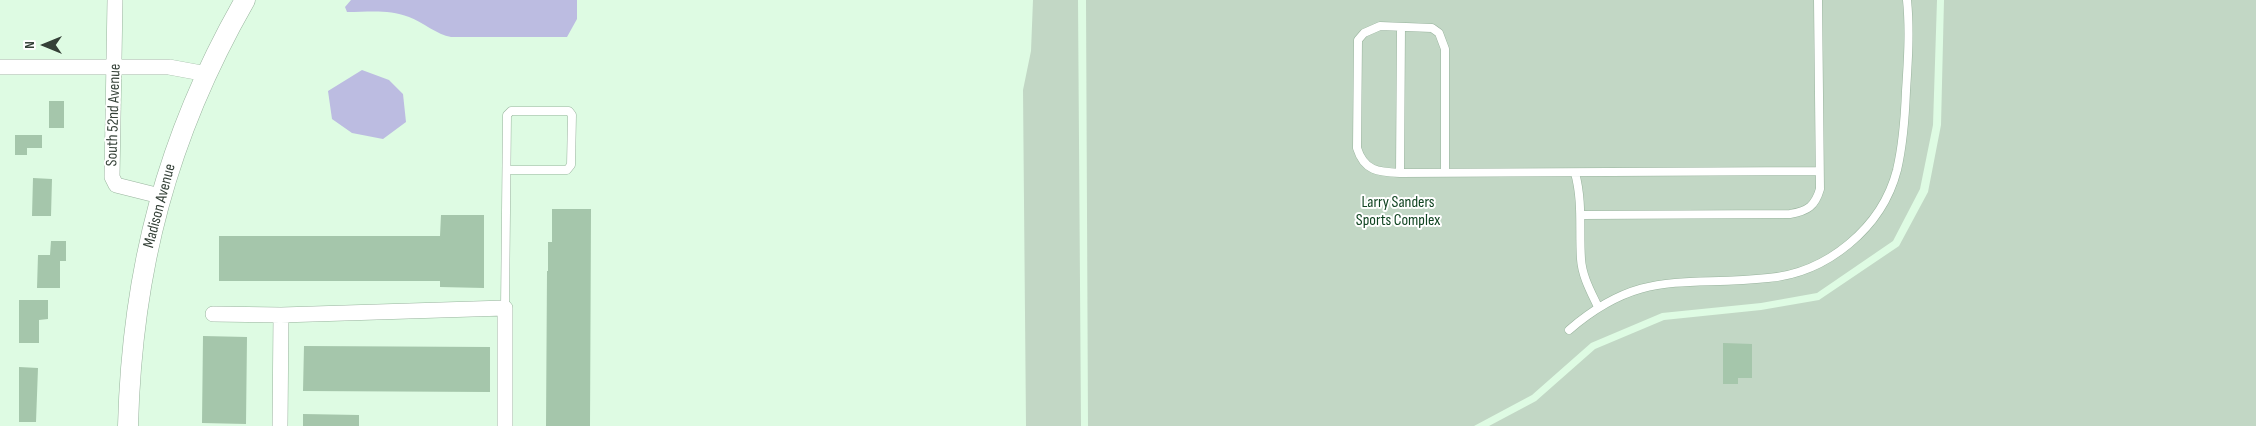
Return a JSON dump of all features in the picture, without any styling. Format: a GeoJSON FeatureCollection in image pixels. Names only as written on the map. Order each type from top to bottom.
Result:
{"type":"FeatureCollection","features":[{"type":"Feature","properties":{"kind":"main road","name":"Madison Avenue"},"geometry":{"type":"LineString","coordinates":[[128,426],[132,344],[138,300],[160,196],[181,134],[207,74],[245,0]]}},
{"type":"Feature","properties":{"kind":"street","name":"South 52nd Avenue"},"geometry":{"type":"LineString","coordinates":[[115,0],[112,177],[116,185],[160,196]]}},
{"type":"Feature","properties":{"kind":"street"},"geometry":{"type":"LineString","coordinates":[[0,67],[169,67],[207,74]]}},
{"type":"Feature","properties":{"kind":"street"},"geometry":{"type":"LineString","coordinates":[[213,314],[281,315],[505,308],[505,426]]}},
{"type":"Feature","properties":{"kind":"street"},"geometry":{"type":"LineString","coordinates":[[280,426],[281,315]]}},
{"type":"Feature","properties":{"kind":"lane"},"geometry":{"type":"LineString","coordinates":[[1581,216],[1800,212],[1810,209],[1820,189],[1818,0]]}},
{"type":"Feature","properties":{"kind":"lane"},"geometry":{"type":"LineString","coordinates":[[1569,330],[1598,307],[1622,294],[1670,282],[1769,278],[1788,275],[1823,262],[1842,251],[1858,236],[1883,204],[1897,170],[1902,141],[1907,78],[1907,0]]}},
{"type":"Feature","properties":{"kind":"lane"},"geometry":{"type":"LineString","coordinates":[[1400,173],[1401,27]]}},
{"type":"Feature","properties":{"kind":"lane"},"geometry":{"type":"LineString","coordinates":[[1445,172],[1444,42],[1439,33],[1432,28],[1371,28],[1358,40],[1357,148],[1364,164],[1372,170],[1400,173],[1820,171]]}},
{"type":"Feature","properties":{"kind":"lane"},"geometry":{"type":"LineString","coordinates":[[505,308],[507,115],[511,111],[569,111],[572,115],[571,164],[567,170],[507,170]]}},
{"type":"Feature","properties":{"kind":"lane"},"geometry":{"type":"LineString","coordinates":[[1575,173],[1581,216],[1581,261],[1598,307]]}},
{"type":"Feature","properties":{"kind":"green space"},"geometry":{"type":"Polygon","coordinates":[[[1033,0],[1078,0],[1081,426],[1026,426],[1023,90],[1031,51],[1033,0]]]}},
{"type":"Feature","properties":{"kind":"green space","name":"Larry Sanders Sports Complex"},"geometry":{"type":"Polygon","coordinates":[[[1086,0],[1937,0],[1933,125],[1920,189],[1893,241],[1817,293],[1761,303],[1662,313],[1591,343],[1532,395],[1474,426],[1088,426],[1086,0]]]}},
{"type":"Feature","properties":{"kind":"green space"},"geometry":{"type":"Polygon","coordinates":[[[1944,0],[2256,0],[2256,426],[1489,426],[1536,401],[1595,349],[1664,320],[1761,310],[1819,300],[1899,246],[1928,192],[1941,125],[1944,0]]]}},
{"type":"Feature","properties":{"kind":"water"},"geometry":{"type":"Polygon","coordinates":[[[351,0],[577,0],[577,19],[567,37],[451,37],[401,14],[347,12],[345,7],[351,0]]]}},
{"type":"Feature","properties":{"kind":"water"},"geometry":{"type":"Polygon","coordinates":[[[362,70],[389,80],[403,94],[406,122],[383,139],[352,133],[332,119],[328,91],[362,70]]]}},
{"type":"Feature","properties":{"kind":"building"},"geometry":{"type":"Polygon","coordinates":[[[49,101],[64,101],[64,128],[49,128],[49,101]]]}},
{"type":"Feature","properties":{"kind":"building"},"geometry":{"type":"Polygon","coordinates":[[[15,135],[42,135],[42,148],[27,148],[27,155],[15,155],[15,135]]]}},
{"type":"Feature","properties":{"kind":"building"},"geometry":{"type":"Polygon","coordinates":[[[33,178],[52,179],[51,216],[32,216],[33,178]]]}},
{"type":"Feature","properties":{"kind":"building"},"geometry":{"type":"Polygon","coordinates":[[[552,209],[591,209],[590,426],[546,426],[547,271],[548,242],[552,242],[552,209]]]}},
{"type":"Feature","properties":{"kind":"building"},"geometry":{"type":"Polygon","coordinates":[[[441,215],[484,215],[484,288],[440,287],[440,281],[219,281],[219,236],[440,236],[441,215]]]}},
{"type":"Feature","properties":{"kind":"building"},"geometry":{"type":"Polygon","coordinates":[[[51,241],[66,241],[66,261],[60,261],[60,288],[37,288],[38,255],[50,255],[51,241]]]}},
{"type":"Feature","properties":{"kind":"building"},"geometry":{"type":"Polygon","coordinates":[[[19,300],[48,300],[48,319],[39,320],[39,343],[19,343],[19,300]]]}},
{"type":"Feature","properties":{"kind":"building"},"geometry":{"type":"Polygon","coordinates":[[[203,336],[247,337],[246,424],[202,423],[203,336]]]}},
{"type":"Feature","properties":{"kind":"building"},"geometry":{"type":"Polygon","coordinates":[[[1723,343],[1752,344],[1752,378],[1738,378],[1738,384],[1723,384],[1723,343]]]}},
{"type":"Feature","properties":{"kind":"building"},"geometry":{"type":"Polygon","coordinates":[[[304,346],[490,347],[490,392],[303,391],[304,346]]]}},
{"type":"Feature","properties":{"kind":"building"},"geometry":{"type":"Polygon","coordinates":[[[19,367],[38,368],[36,422],[19,422],[19,367]]]}},
{"type":"Feature","properties":{"kind":"building"},"geometry":{"type":"Polygon","coordinates":[[[303,414],[359,415],[359,426],[303,426],[303,414]]]}}]}
